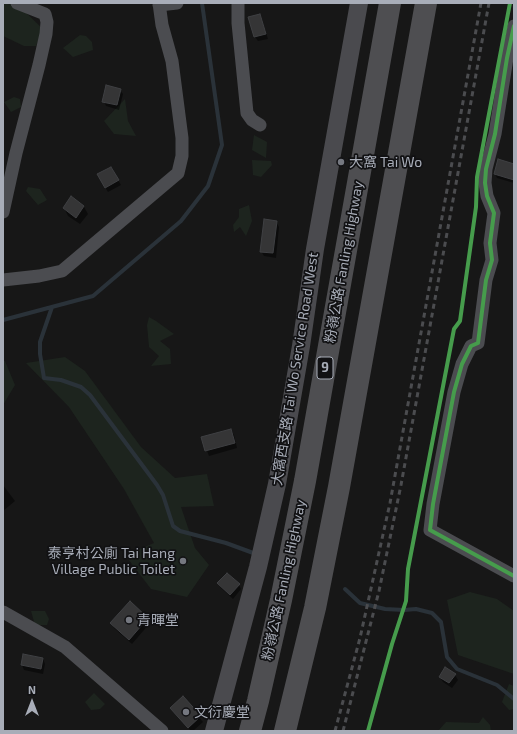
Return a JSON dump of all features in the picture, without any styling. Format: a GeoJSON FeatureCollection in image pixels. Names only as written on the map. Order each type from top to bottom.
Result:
{"type":"FeatureCollection","features":[{"type":"Feature","properties":{"kind":"highway","name":"粉嶺公路 Fanling Highway"},"geometry":{"type":"LineString","coordinates":[[250,731],[281,600],[305,481],[390,3]]}},
{"type":"Feature","properties":{"kind":"highway"},"geometry":{"type":"LineString","coordinates":[[285,731],[315,608],[339,487],[426,3]]}},
{"type":"Feature","properties":{"kind":"main road","name":"大窩西支路 Tai Wo Service Road West"},"geometry":{"type":"LineString","coordinates":[[214,731],[258,567],[277,484],[301,346],[317,241],[359,3]]}},
{"type":"Feature","properties":{"kind":"street"},"geometry":{"type":"LineString","coordinates":[[3,212],[16,153],[40,65],[47,22],[45,14],[17,3]]}},
{"type":"Feature","properties":{"kind":"street"},"geometry":{"type":"LineString","coordinates":[[3,280],[39,276],[62,271],[178,173],[182,156],[182,138],[172,61],[162,25],[159,4],[176,3]]}},
{"type":"Feature","properties":{"kind":"street"},"geometry":{"type":"LineString","coordinates":[[238,3],[238,23],[247,113],[252,120],[260,125]]}},
{"type":"Feature","properties":{"kind":"street"},"geometry":{"type":"LineString","coordinates":[[514,26],[508,82],[486,169],[485,183],[487,196],[494,213],[490,244],[492,260],[486,280],[478,343],[472,346],[462,364],[454,392],[433,504],[430,530],[514,576]]}},
{"type":"Feature","properties":{"kind":"street"},"geometry":{"type":"LineString","coordinates":[[3,612],[65,647],[162,731]]}},
{"type":"Feature","properties":{"kind":"shaded area"},"geometry":{"type":"Polygon","coordinates":[[[3,3],[19,6],[43,29],[36,46],[24,46],[3,36],[3,3]]]}},
{"type":"Feature","properties":{"kind":"shaded area"},"geometry":{"type":"Polygon","coordinates":[[[80,35],[86,36],[92,42],[93,50],[73,57],[63,48],[80,35]]]}},
{"type":"Feature","properties":{"kind":"shaded area"},"geometry":{"type":"Polygon","coordinates":[[[14,97],[20,99],[21,107],[11,112],[4,102],[14,97]]]}},
{"type":"Feature","properties":{"kind":"shaded area"},"geometry":{"type":"Polygon","coordinates":[[[125,99],[128,121],[136,136],[114,134],[104,121],[125,99]]]}},
{"type":"Feature","properties":{"kind":"shaded area"},"geometry":{"type":"Polygon","coordinates":[[[254,135],[267,142],[266,158],[252,150],[254,135]]]}},
{"type":"Feature","properties":{"kind":"shaded area"},"geometry":{"type":"Polygon","coordinates":[[[252,160],[271,161],[272,165],[261,177],[253,175],[252,160]]]}},
{"type":"Feature","properties":{"kind":"shaded area"},"geometry":{"type":"Polygon","coordinates":[[[28,187],[40,189],[47,200],[38,205],[26,191],[28,187]]]}},
{"type":"Feature","properties":{"kind":"shaded area"},"geometry":{"type":"Polygon","coordinates":[[[249,205],[252,221],[246,236],[240,227],[234,232],[233,225],[239,217],[239,209],[249,205]]]}},
{"type":"Feature","properties":{"kind":"shaded area"},"geometry":{"type":"Polygon","coordinates":[[[149,317],[174,334],[160,341],[170,349],[171,364],[151,366],[159,356],[149,347],[147,325],[149,317]]]}},
{"type":"Feature","properties":{"kind":"shaded area"},"geometry":{"type":"Polygon","coordinates":[[[65,357],[85,371],[141,447],[175,478],[207,474],[214,506],[181,507],[195,548],[209,565],[187,597],[151,589],[125,555],[154,543],[124,489],[69,407],[26,363],[65,357]]]}},
{"type":"Feature","properties":{"kind":"shaded area"},"geometry":{"type":"Polygon","coordinates":[[[3,361],[5,361],[15,385],[3,405],[3,361]]]}},
{"type":"Feature","properties":{"kind":"shaded area"},"geometry":{"type":"Polygon","coordinates":[[[470,592],[497,599],[514,611],[514,674],[458,655],[447,600],[470,592]]]}},
{"type":"Feature","properties":{"kind":"shaded area"},"geometry":{"type":"Polygon","coordinates":[[[31,611],[45,611],[49,619],[47,625],[35,625],[31,611]]]}},
{"type":"Feature","properties":{"kind":"shaded area"},"geometry":{"type":"Polygon","coordinates":[[[509,684],[514,686],[514,709],[509,710],[502,702],[509,684]]]}},
{"type":"Feature","properties":{"kind":"shaded area"},"geometry":{"type":"Polygon","coordinates":[[[94,693],[105,704],[100,709],[91,710],[85,702],[94,693]]]}},
{"type":"Feature","properties":{"kind":"shaded area"},"geometry":{"type":"Polygon","coordinates":[[[483,717],[490,725],[491,731],[438,731],[446,722],[479,723],[483,717]]]}},
{"type":"Feature","properties":{"kind":"building"},"geometry":{"type":"Polygon","coordinates":[[[260,14],[266,34],[254,37],[248,17],[260,14]]]}},
{"type":"Feature","properties":{"kind":"building"},"geometry":{"type":"Polygon","coordinates":[[[106,85],[121,89],[117,105],[102,102],[106,85]]]}},
{"type":"Feature","properties":{"kind":"building"},"geometry":{"type":"Polygon","coordinates":[[[498,159],[514,164],[514,180],[494,174],[498,159]]]}},
{"type":"Feature","properties":{"kind":"building"},"geometry":{"type":"Polygon","coordinates":[[[111,167],[119,180],[105,188],[97,174],[111,167]]]}},
{"type":"Feature","properties":{"kind":"building"},"geometry":{"type":"Polygon","coordinates":[[[71,196],[84,206],[76,218],[63,208],[71,196]]]}},
{"type":"Feature","properties":{"kind":"building"},"geometry":{"type":"Polygon","coordinates":[[[264,219],[277,221],[273,253],[260,252],[264,219]]]}},
{"type":"Feature","properties":{"kind":"building"},"geometry":{"type":"Polygon","coordinates":[[[231,429],[235,443],[205,451],[201,437],[231,429]]]}},
{"type":"Feature","properties":{"kind":"building"},"geometry":{"type":"Polygon","coordinates":[[[227,573],[240,584],[230,595],[217,583],[227,573]]]}},
{"type":"Feature","properties":{"kind":"building"},"geometry":{"type":"Polygon","coordinates":[[[130,601],[148,618],[129,640],[110,623],[130,601]]]}},
{"type":"Feature","properties":{"kind":"building"},"geometry":{"type":"Polygon","coordinates":[[[23,654],[43,658],[41,669],[21,665],[23,654]]]}},
{"type":"Feature","properties":{"kind":"building"},"geometry":{"type":"Polygon","coordinates":[[[445,667],[456,674],[449,683],[439,677],[445,667]]]}},
{"type":"Feature","properties":{"kind":"building","name":"文衍慶堂"},"geometry":{"type":"Polygon","coordinates":[[[183,696],[201,716],[188,728],[170,708],[183,696]]]}},
{"type":"Feature","properties":{"kind":"waterway"},"geometry":{"type":"LineString","coordinates":[[3,320],[93,296],[181,221],[208,186],[222,145],[202,3]]}},
{"type":"Feature","properties":{"kind":"waterway"},"geometry":{"type":"LineString","coordinates":[[52,307],[40,342],[40,354],[44,378],[61,380],[81,387],[90,395],[157,485],[163,495],[173,526],[180,531],[226,543],[256,554]]}},
{"type":"Feature","properties":{"kind":"waterway"},"geometry":{"type":"LineString","coordinates":[[345,589],[360,603],[385,609],[416,609],[432,613],[441,622],[447,657],[457,669],[497,685],[514,699]]}},
{"type":"Feature","properties":{"kind":"railway"},"geometry":{"type":"LineString","coordinates":[[335,731],[360,638],[390,503],[481,3]]}},
{"type":"Feature","properties":{"kind":"railway"},"geometry":{"type":"LineString","coordinates":[[343,731],[379,591],[401,485],[489,3]]}},
{"type":"Feature","properties":{"kind":"cycle path"},"geometry":{"type":"LineString","coordinates":[[368,731],[392,644],[406,601],[408,569],[454,329],[460,321],[476,207],[477,177],[510,3]]}},
{"type":"Feature","properties":{"kind":"cycle path"},"geometry":{"type":"LineString","coordinates":[[514,26],[507,58],[495,134],[486,169],[485,183],[487,196],[494,213],[490,243],[492,260],[486,280],[478,343],[471,346],[462,364],[454,392],[433,504],[430,530],[514,576]]}},
{"type":"Feature","properties":{"kind":"place","name":"大窩 Tai Wo"},"geometry":{"type":"Point","coordinates":[341,162]}},
{"type":"Feature","properties":{"kind":"place","name":"泰亨村公廁 Tai Hang Village Public Toilet"},"geometry":{"type":"Point","coordinates":[183,561]}},
{"type":"Feature","properties":{"kind":"place","name":"青暉堂"},"geometry":{"type":"Point","coordinates":[129,620]}},
{"type":"Feature","properties":{"kind":"place","name":"文衍慶堂"},"geometry":{"type":"Point","coordinates":[186,712]}}]}
